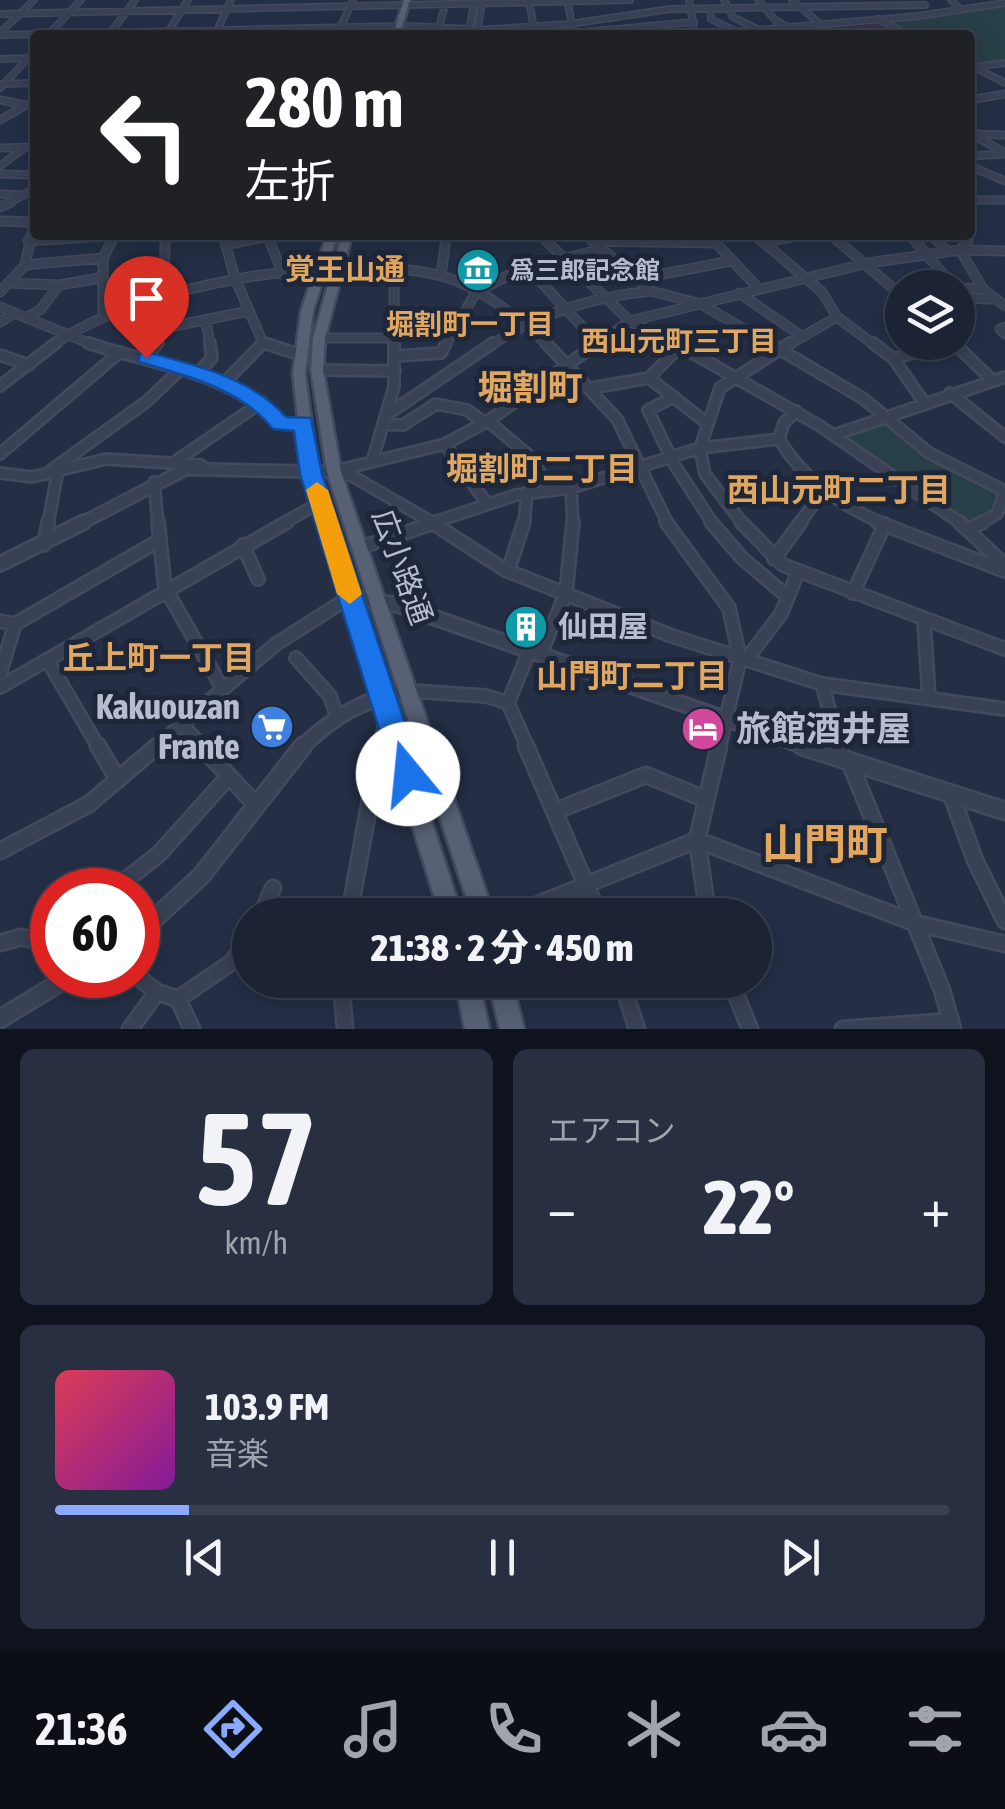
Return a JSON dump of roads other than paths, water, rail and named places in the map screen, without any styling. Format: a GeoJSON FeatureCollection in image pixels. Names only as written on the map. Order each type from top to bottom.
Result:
{"type":"FeatureCollection","features":[{"type":"Feature","properties":{"kind":"main road"},"geometry":{"type":"LineString","coordinates":[[404,29],[410,2]]}},
{"type":"Feature","properties":{"kind":"main road","name":"広小路通"},"geometry":{"type":"LineString","coordinates":[[331,240],[317,370],[334,472],[411,691],[478,898]]}},
{"type":"Feature","properties":{"kind":"main road","name":"広小路通"},"geometry":{"type":"LineString","coordinates":[[345,240],[328,274],[301,354],[311,474],[446,898]]}},
{"type":"Feature","properties":{"kind":"main road"},"geometry":{"type":"LineString","coordinates":[[471,998],[477,1029]]}},
{"type":"Feature","properties":{"kind":"main road"},"geometry":{"type":"LineString","coordinates":[[504,998],[512,1029]]}},
{"type":"Feature","properties":{"kind":"street"},"geometry":{"type":"LineString","coordinates":[[0,34],[34,0]]}},
{"type":"Feature","properties":{"kind":"street"},"geometry":{"type":"LineString","coordinates":[[53,30],[81,0]]}},
{"type":"Feature","properties":{"kind":"street"},"geometry":{"type":"LineString","coordinates":[[113,30],[136,0]]}},
{"type":"Feature","properties":{"kind":"street"},"geometry":{"type":"LineString","coordinates":[[170,30],[188,0]]}},
{"type":"Feature","properties":{"kind":"street"},"geometry":{"type":"LineString","coordinates":[[216,30],[231,0]]}},
{"type":"Feature","properties":{"kind":"street"},"geometry":{"type":"LineString","coordinates":[[266,30],[276,0]]}},
{"type":"Feature","properties":{"kind":"street"},"geometry":{"type":"LineString","coordinates":[[603,0],[618,17]]}},
{"type":"Feature","properties":{"kind":"street"},"geometry":{"type":"LineString","coordinates":[[0,14],[352,3],[630,0]]}},
{"type":"Feature","properties":{"kind":"street"},"geometry":{"type":"LineString","coordinates":[[639,0],[645,13]]}},
{"type":"Feature","properties":{"kind":"street"},"geometry":{"type":"LineString","coordinates":[[689,0],[695,30]]}},
{"type":"Feature","properties":{"kind":"street"},"geometry":{"type":"LineString","coordinates":[[724,0],[733,17],[760,30],[906,17],[1005,3]]}},
{"type":"Feature","properties":{"kind":"street"},"geometry":{"type":"LineString","coordinates":[[758,0],[762,8],[793,30]]}},
{"type":"Feature","properties":{"kind":"street"},"geometry":{"type":"LineString","coordinates":[[792,0],[820,24]]}},
{"type":"Feature","properties":{"kind":"street"},"geometry":{"type":"LineString","coordinates":[[825,0],[838,23]]}},
{"type":"Feature","properties":{"kind":"street"},"geometry":{"type":"LineString","coordinates":[[858,0],[875,20],[898,30]]}},
{"type":"Feature","properties":{"kind":"street"},"geometry":{"type":"LineString","coordinates":[[889,0],[906,17]]}},
{"type":"Feature","properties":{"kind":"street"},"geometry":{"type":"LineString","coordinates":[[951,0],[961,10]]}},
{"type":"Feature","properties":{"kind":"street"},"geometry":{"type":"LineString","coordinates":[[980,0],[987,6]]}},
{"type":"Feature","properties":{"kind":"street"},"geometry":{"type":"LineString","coordinates":[[529,1],[533,30]]}},
{"type":"Feature","properties":{"kind":"street"},"geometry":{"type":"LineString","coordinates":[[569,1],[634,30]]}},
{"type":"Feature","properties":{"kind":"street"},"geometry":{"type":"LineString","coordinates":[[569,1],[572,30]]}},
{"type":"Feature","properties":{"kind":"street"},"geometry":{"type":"LineString","coordinates":[[438,30],[446,2]]}},
{"type":"Feature","properties":{"kind":"street"},"geometry":{"type":"LineString","coordinates":[[470,30],[478,2]]}},
{"type":"Feature","properties":{"kind":"street"},"geometry":{"type":"LineString","coordinates":[[477,30],[478,2]]}},
{"type":"Feature","properties":{"kind":"street"},"geometry":{"type":"LineString","coordinates":[[519,30],[710,8],[894,6],[923,2],[933,14]]}},
{"type":"Feature","properties":{"kind":"street"},"geometry":{"type":"LineString","coordinates":[[339,30],[352,3]]}},
{"type":"Feature","properties":{"kind":"street"},"geometry":{"type":"LineString","coordinates":[[368,30],[379,3]]}},
{"type":"Feature","properties":{"kind":"street"},"geometry":{"type":"LineString","coordinates":[[309,28],[319,4]]}},
{"type":"Feature","properties":{"kind":"street"},"geometry":{"type":"LineString","coordinates":[[710,8],[711,19],[734,30]]}},
{"type":"Feature","properties":{"kind":"street"},"geometry":{"type":"LineString","coordinates":[[611,30],[694,22]]}},
{"type":"Feature","properties":{"kind":"street"},"geometry":{"type":"LineString","coordinates":[[287,30],[370,26],[404,29]]}},
{"type":"Feature","properties":{"kind":"street"},"geometry":{"type":"LineString","coordinates":[[0,34],[30,34]]}},
{"type":"Feature","properties":{"kind":"street"},"geometry":{"type":"LineString","coordinates":[[0,59],[30,56]]}},
{"type":"Feature","properties":{"kind":"street"},"geometry":{"type":"LineString","coordinates":[[1,85],[30,58]]}},
{"type":"Feature","properties":{"kind":"street"},"geometry":{"type":"LineString","coordinates":[[975,67],[1005,64]]}},
{"type":"Feature","properties":{"kind":"street"},"geometry":{"type":"LineString","coordinates":[[975,69],[1005,83]]}},
{"type":"Feature","properties":{"kind":"street"},"geometry":{"type":"LineString","coordinates":[[1,85],[30,83]]}},
{"type":"Feature","properties":{"kind":"street"},"geometry":{"type":"LineString","coordinates":[[975,99],[1005,94]]}},
{"type":"Feature","properties":{"kind":"street"},"geometry":{"type":"LineString","coordinates":[[0,104],[30,107]]}},
{"type":"Feature","properties":{"kind":"street"},"geometry":{"type":"LineString","coordinates":[[0,120],[23,106]]}},
{"type":"Feature","properties":{"kind":"street"},"geometry":{"type":"LineString","coordinates":[[975,134],[1005,135]]}},
{"type":"Feature","properties":{"kind":"street"},"geometry":{"type":"LineString","coordinates":[[975,136],[1005,154]]}},
{"type":"Feature","properties":{"kind":"street"},"geometry":{"type":"LineString","coordinates":[[0,148],[30,147]]}},
{"type":"Feature","properties":{"kind":"street"},"geometry":{"type":"LineString","coordinates":[[0,166],[24,148]]}},
{"type":"Feature","properties":{"kind":"street"},"geometry":{"type":"LineString","coordinates":[[975,154],[1005,154]]}},
{"type":"Feature","properties":{"kind":"street"},"geometry":{"type":"LineString","coordinates":[[975,168],[1003,179]]}},
{"type":"Feature","properties":{"kind":"street"},"geometry":{"type":"LineString","coordinates":[[0,174],[30,175]]}},
{"type":"Feature","properties":{"kind":"street"},"geometry":{"type":"LineString","coordinates":[[975,177],[1003,179]]}},
{"type":"Feature","properties":{"kind":"street"},"geometry":{"type":"LineString","coordinates":[[0,194],[25,195]]}},
{"type":"Feature","properties":{"kind":"street"},"geometry":{"type":"LineString","coordinates":[[0,207],[30,194]]}},
{"type":"Feature","properties":{"kind":"street"},"geometry":{"type":"LineString","coordinates":[[975,200],[1005,200]]}},
{"type":"Feature","properties":{"kind":"street"},"geometry":{"type":"LineString","coordinates":[[0,221],[30,221]]}},
{"type":"Feature","properties":{"kind":"street"},"geometry":{"type":"LineString","coordinates":[[0,292],[25,265],[30,234]]}},
{"type":"Feature","properties":{"kind":"street"},"geometry":{"type":"LineString","coordinates":[[28,241],[39,240]]}},
{"type":"Feature","properties":{"kind":"street"},"geometry":{"type":"LineString","coordinates":[[104,314],[100,278],[103,258],[114,240]]}},
{"type":"Feature","properties":{"kind":"street"},"geometry":{"type":"LineString","coordinates":[[146,358],[161,340],[164,328],[165,240]]}},
{"type":"Feature","properties":{"kind":"street"},"geometry":{"type":"LineString","coordinates":[[224,240],[262,343]]}},
{"type":"Feature","properties":{"kind":"street"},"geometry":{"type":"LineString","coordinates":[[269,240],[284,276]]}},
{"type":"Feature","properties":{"kind":"street"},"geometry":{"type":"LineString","coordinates":[[545,240],[630,322],[738,372],[796,410],[972,528],[1005,568]]}},
{"type":"Feature","properties":{"kind":"street"},"geometry":{"type":"LineString","coordinates":[[591,240],[651,291]]}},
{"type":"Feature","properties":{"kind":"street"},"geometry":{"type":"LineString","coordinates":[[717,240],[758,288]]}},
{"type":"Feature","properties":{"kind":"street"},"geometry":{"type":"LineString","coordinates":[[761,240],[826,296],[837,317],[885,352]]}},
{"type":"Feature","properties":{"kind":"street"},"geometry":{"type":"LineString","coordinates":[[838,240],[885,280]]}},
{"type":"Feature","properties":{"kind":"street"},"geometry":{"type":"LineString","coordinates":[[915,240],[942,270]]}},
{"type":"Feature","properties":{"kind":"street"},"geometry":{"type":"LineString","coordinates":[[937,240],[948,252]]}},
{"type":"Feature","properties":{"kind":"street"},"geometry":{"type":"LineString","coordinates":[[960,250],[967,240]]}},
{"type":"Feature","properties":{"kind":"street"},"geometry":{"type":"LineString","coordinates":[[441,276],[445,245]]}},
{"type":"Feature","properties":{"kind":"street"},"geometry":{"type":"LineString","coordinates":[[396,356],[441,353],[476,292],[529,269],[602,249]]}},
{"type":"Feature","properties":{"kind":"street"},"geometry":{"type":"LineString","coordinates":[[960,250],[983,290],[1005,306]]}},
{"type":"Feature","properties":{"kind":"street"},"geometry":{"type":"LineString","coordinates":[[0,484],[106,459],[311,474],[334,472],[445,444],[486,422],[630,322],[868,263],[960,250],[1005,251]]}},
{"type":"Feature","properties":{"kind":"street"},"geometry":{"type":"LineString","coordinates":[[25,265],[103,258]]}},
{"type":"Feature","properties":{"kind":"street"},"geometry":{"type":"LineString","coordinates":[[638,279],[731,261]]}},
{"type":"Feature","properties":{"kind":"street"},"geometry":{"type":"LineString","coordinates":[[529,269],[598,344]]}},
{"type":"Feature","properties":{"kind":"street"},"geometry":{"type":"LineString","coordinates":[[372,462],[395,371],[394,271]]}},
{"type":"Feature","properties":{"kind":"street"},"geometry":{"type":"LineString","coordinates":[[0,386],[104,314],[165,294],[284,276],[394,271],[441,276],[476,292],[521,325],[592,388],[624,428],[660,511],[729,608],[740,659],[697,840],[706,898]]}},
{"type":"Feature","properties":{"kind":"street"},"geometry":{"type":"LineString","coordinates":[[8,283],[59,285],[100,278]]}},
{"type":"Feature","properties":{"kind":"street"},"geometry":{"type":"LineString","coordinates":[[26,318],[41,309],[59,285]]}},
{"type":"Feature","properties":{"kind":"street"},"geometry":{"type":"LineString","coordinates":[[975,289],[983,290]]}},
{"type":"Feature","properties":{"kind":"street"},"geometry":{"type":"LineString","coordinates":[[384,420],[521,325],[604,296],[651,291],[701,304],[884,415],[930,452],[1005,491],[1001,516],[972,528]]}},
{"type":"Feature","properties":{"kind":"street"},"geometry":{"type":"LineString","coordinates":[[740,294],[803,337]]}},
{"type":"Feature","properties":{"kind":"street"},"geometry":{"type":"LineString","coordinates":[[975,298],[992,299]]}},
{"type":"Feature","properties":{"kind":"street"},"geometry":{"type":"LineString","coordinates":[[0,307],[69,338],[198,373],[262,402],[280,424],[304,423]]}},
{"type":"Feature","properties":{"kind":"street"},"geometry":{"type":"LineString","coordinates":[[164,328],[249,311]]}},
{"type":"Feature","properties":{"kind":"street"},"geometry":{"type":"LineString","coordinates":[[0,322],[14,313]]}},
{"type":"Feature","properties":{"kind":"street"},"geometry":{"type":"LineString","coordinates":[[837,317],[738,372],[720,388],[700,448],[705,474],[774,559],[853,594],[1005,649]]}},
{"type":"Feature","properties":{"kind":"street"},"geometry":{"type":"LineString","coordinates":[[198,373],[212,358],[206,320]]}},
{"type":"Feature","properties":{"kind":"street"},"geometry":{"type":"LineString","coordinates":[[319,338],[397,338]]}},
{"type":"Feature","properties":{"kind":"street"},"geometry":{"type":"LineString","coordinates":[[262,343],[301,354]]}},
{"type":"Feature","properties":{"kind":"street"},"geometry":{"type":"LineString","coordinates":[[223,384],[262,343]]}},
{"type":"Feature","properties":{"kind":"street"},"geometry":{"type":"LineString","coordinates":[[592,388],[649,378],[682,345]]}},
{"type":"Feature","properties":{"kind":"street"},"geometry":{"type":"LineString","coordinates":[[0,454],[120,352]]}},
{"type":"Feature","properties":{"kind":"street"},"geometry":{"type":"LineString","coordinates":[[0,355],[29,365]]}},
{"type":"Feature","properties":{"kind":"street"},"geometry":{"type":"LineString","coordinates":[[895,360],[922,402]]}},
{"type":"Feature","properties":{"kind":"street"},"geometry":{"type":"LineString","coordinates":[[970,360],[991,379]]}},
{"type":"Feature","properties":{"kind":"street"},"geometry":{"type":"LineString","coordinates":[[44,546],[53,472],[86,442],[146,402],[182,368]]}},
{"type":"Feature","properties":{"kind":"street"},"geometry":{"type":"LineString","coordinates":[[317,370],[395,371]]}},
{"type":"Feature","properties":{"kind":"street"},"geometry":{"type":"LineString","coordinates":[[834,435],[1005,376]]}},
{"type":"Feature","properties":{"kind":"street"},"geometry":{"type":"LineString","coordinates":[[649,378],[708,424]]}},
{"type":"Feature","properties":{"kind":"street"},"geometry":{"type":"LineString","coordinates":[[950,392],[1005,437]]}},
{"type":"Feature","properties":{"kind":"street"},"geometry":{"type":"LineString","coordinates":[[674,397],[648,410],[667,458],[719,536],[754,572],[788,597]]}},
{"type":"Feature","properties":{"kind":"street"},"geometry":{"type":"LineString","coordinates":[[173,462],[262,402]]}},
{"type":"Feature","properties":{"kind":"street"},"geometry":{"type":"LineString","coordinates":[[384,420],[403,425],[436,404],[467,410],[537,462],[545,471],[548,489]]}},
{"type":"Feature","properties":{"kind":"street"},"geometry":{"type":"LineString","coordinates":[[796,410],[784,423],[779,439],[792,465],[825,490],[884,524],[1005,568]]}},
{"type":"Feature","properties":{"kind":"street"},"geometry":{"type":"LineString","coordinates":[[359,548],[527,492],[572,488],[700,448],[779,439]]}},
{"type":"Feature","properties":{"kind":"street"},"geometry":{"type":"LineString","coordinates":[[445,444],[487,504]]}},
{"type":"Feature","properties":{"kind":"street"},"geometry":{"type":"LineString","coordinates":[[0,564],[44,546],[154,482],[205,466]]}},
{"type":"Feature","properties":{"kind":"street"},"geometry":{"type":"LineString","coordinates":[[334,472],[352,476],[433,522],[508,571],[740,659],[822,684],[1005,709]]}},
{"type":"Feature","properties":{"kind":"street"},"geometry":{"type":"LineString","coordinates":[[0,474],[16,478]]}},
{"type":"Feature","properties":{"kind":"street"},"geometry":{"type":"LineString","coordinates":[[154,482],[165,588],[223,689]]}},
{"type":"Feature","properties":{"kind":"street"},"geometry":{"type":"LineString","coordinates":[[508,702],[569,594],[575,562],[572,488]]}},
{"type":"Feature","properties":{"kind":"street"},"geometry":{"type":"LineString","coordinates":[[774,559],[825,490]]}},
{"type":"Feature","properties":{"kind":"street"},"geometry":{"type":"LineString","coordinates":[[508,571],[523,534],[527,492]]}},
{"type":"Feature","properties":{"kind":"street"},"geometry":{"type":"LineString","coordinates":[[0,687],[165,588],[321,502]]}},
{"type":"Feature","properties":{"kind":"street"},"geometry":{"type":"LineString","coordinates":[[853,594],[884,524]]}},
{"type":"Feature","properties":{"kind":"street"},"geometry":{"type":"LineString","coordinates":[[0,621],[15,624],[160,540]]}},
{"type":"Feature","properties":{"kind":"street"},"geometry":{"type":"LineString","coordinates":[[243,545],[258,578]]}},
{"type":"Feature","properties":{"kind":"street"},"geometry":{"type":"LineString","coordinates":[[740,659],[759,642],[788,597],[798,572]]}},
{"type":"Feature","properties":{"kind":"street"},"geometry":{"type":"LineString","coordinates":[[0,851],[89,804],[276,644],[350,597],[381,602],[535,651],[846,762],[1005,811]]}},
{"type":"Feature","properties":{"kind":"street"},"geometry":{"type":"LineString","coordinates":[[924,621],[929,698]]}},
{"type":"Feature","properties":{"kind":"street"},"geometry":{"type":"LineString","coordinates":[[0,674],[15,624]]}},
{"type":"Feature","properties":{"kind":"street"},"geometry":{"type":"LineString","coordinates":[[296,658],[330,696],[337,717]]}},
{"type":"Feature","properties":{"kind":"street"},"geometry":{"type":"LineString","coordinates":[[48,660],[118,780]]}},
{"type":"Feature","properties":{"kind":"street"},"geometry":{"type":"LineString","coordinates":[[822,684],[846,762],[915,923],[952,1025],[844,1029]]}},
{"type":"Feature","properties":{"kind":"street"},"geometry":{"type":"LineString","coordinates":[[160,915],[190,890],[282,768],[337,717],[382,692],[486,696],[508,702],[558,810],[593,898]]}},
{"type":"Feature","properties":{"kind":"street"},"geometry":{"type":"LineString","coordinates":[[353,898],[388,710]]}},
{"type":"Feature","properties":{"kind":"street"},"geometry":{"type":"LineString","coordinates":[[182,724],[256,805]]}},
{"type":"Feature","properties":{"kind":"street"},"geometry":{"type":"LineString","coordinates":[[558,810],[646,775],[705,799]]}},
{"type":"Feature","properties":{"kind":"street"},"geometry":{"type":"LineString","coordinates":[[140,868],[229,776]]}},
{"type":"Feature","properties":{"kind":"street"},"geometry":{"type":"LineString","coordinates":[[952,797],[968,844],[1005,921]]}},
{"type":"Feature","properties":{"kind":"street"},"geometry":{"type":"LineString","coordinates":[[556,898],[697,840],[915,923],[1005,944]]}},
{"type":"Feature","properties":{"kind":"street"},"geometry":{"type":"LineString","coordinates":[[268,898],[272,888]]}},
{"type":"Feature","properties":{"kind":"street"},"geometry":{"type":"LineString","coordinates":[[0,942],[21,936],[30,938]]}},
{"type":"Feature","properties":{"kind":"street"},"geometry":{"type":"LineString","coordinates":[[178,999],[232,962]]}},
{"type":"Feature","properties":{"kind":"street"},"geometry":{"type":"LineString","coordinates":[[160,993],[178,999],[192,1029]]}},
{"type":"Feature","properties":{"kind":"street"},"geometry":{"type":"LineString","coordinates":[[0,1019],[34,998]]}},
{"type":"Feature","properties":{"kind":"street"},"geometry":{"type":"LineString","coordinates":[[130,1029],[153,998]]}},
{"type":"Feature","properties":{"kind":"street"},"geometry":{"type":"LineString","coordinates":[[342,998],[344,1029]]}},
{"type":"Feature","properties":{"kind":"street"},"geometry":{"type":"LineString","coordinates":[[627,998],[636,1029]]}},
{"type":"Feature","properties":{"kind":"street"},"geometry":{"type":"LineString","coordinates":[[737,998],[750,1029]]}},
{"type":"Feature","properties":{"kind":"place","name":"爲三郎記念館"},"geometry":{"type":"Point","coordinates":[478,270]}},
{"type":"Feature","properties":{"kind":"place","name":"仙田屋"},"geometry":{"type":"Point","coordinates":[526,627]}},
{"type":"Feature","properties":{"kind":"place","name":"Kakuouzan Frante"},"geometry":{"type":"Point","coordinates":[272,727]}},
{"type":"Feature","properties":{"kind":"place","name":"旅館酒井屋"},"geometry":{"type":"Point","coordinates":[703,729]}},
{"type":"Feature","properties":{"kind":"district","name":"覚王山通"},"geometry":{"type":"Point","coordinates":[345,270]}},
{"type":"Feature","properties":{"kind":"district","name":"堀割町一丁目"},"geometry":{"type":"Point","coordinates":[470,324]}},
{"type":"Feature","properties":{"kind":"district","name":"西山元町三丁目"},"geometry":{"type":"Point","coordinates":[679,341]}},
{"type":"Feature","properties":{"kind":"district","name":"堀割町"},"geometry":{"type":"Point","coordinates":[530,388]}},
{"type":"Feature","properties":{"kind":"district","name":"堀割町二丁目"},"geometry":{"type":"Point","coordinates":[542,469]}},
{"type":"Feature","properties":{"kind":"district","name":"西山元町二丁目"},"geometry":{"type":"Point","coordinates":[839,490]}},
{"type":"Feature","properties":{"kind":"district","name":"丘上町一丁目"},"geometry":{"type":"Point","coordinates":[159,658]}},
{"type":"Feature","properties":{"kind":"district","name":"山門町二丁目"},"geometry":{"type":"Point","coordinates":[632,676]}},
{"type":"Feature","properties":{"kind":"district","name":"山門町"},"geometry":{"type":"Point","coordinates":[825,844]}}]}
